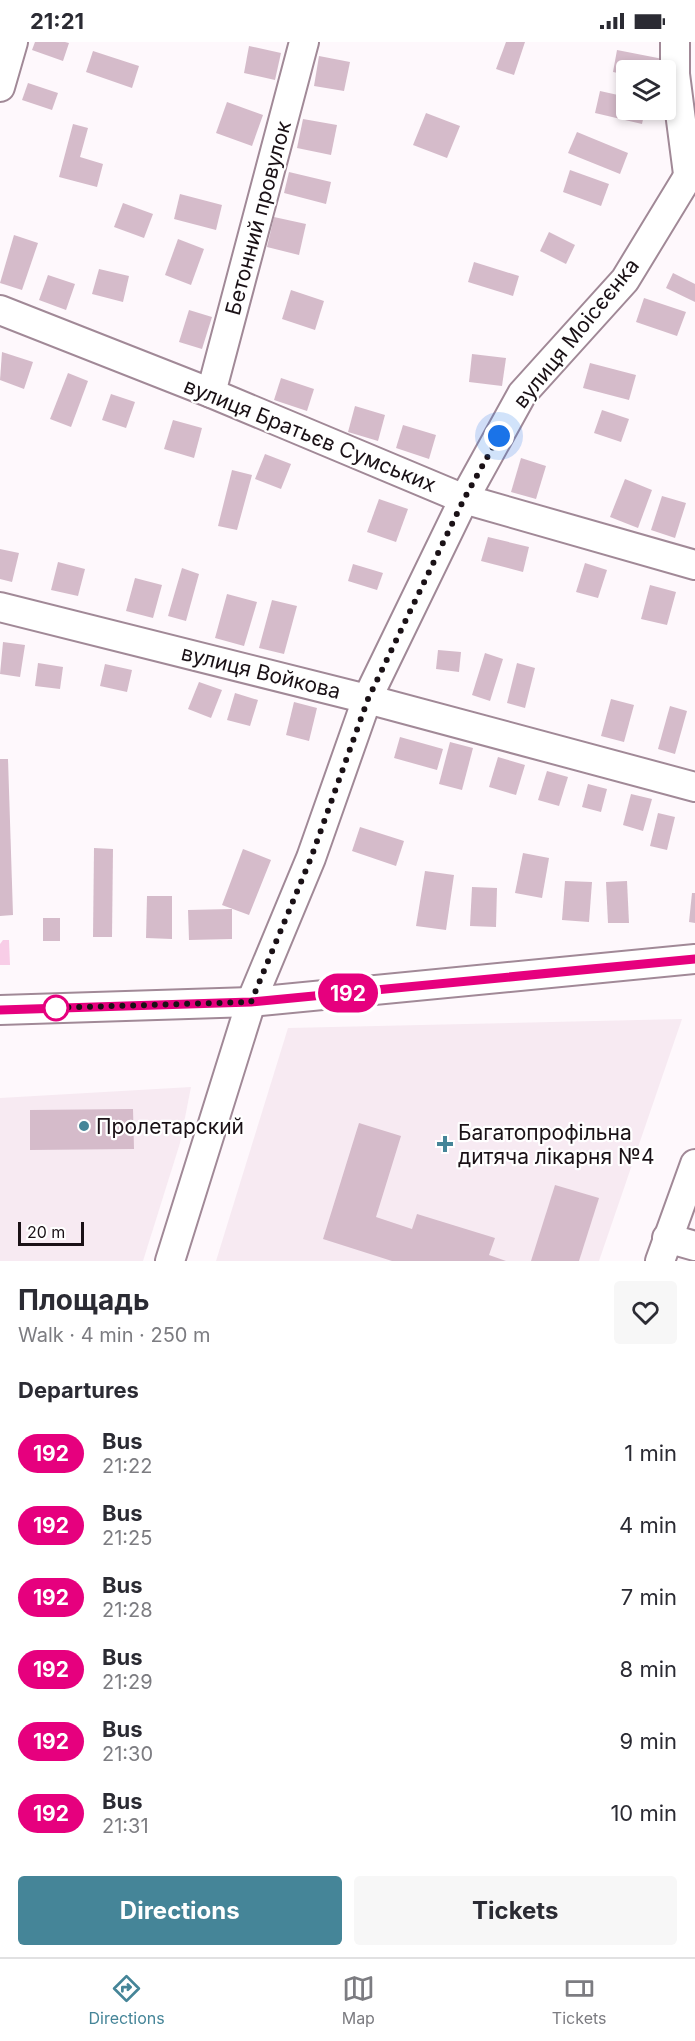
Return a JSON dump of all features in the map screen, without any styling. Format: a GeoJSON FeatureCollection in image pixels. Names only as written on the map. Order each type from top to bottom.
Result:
{"type":"FeatureCollection","features":[{"type":"Feature","properties":{"kind":"street","name":"Бетонний провулок"},"geometry":{"type":"LineString","coordinates":[[211,393],[304,42]]}},
{"type":"Feature","properties":{"kind":"street"},"geometry":{"type":"LineString","coordinates":[[675,42],[675,74],[691,170]]}},
{"type":"Feature","properties":{"kind":"street"},"geometry":{"type":"LineString","coordinates":[[0,87],[9,43]]}},
{"type":"Feature","properties":{"kind":"street","name":"вулиця Моісєєнка"},"geometry":{"type":"LineString","coordinates":[[170,1261],[251,1002],[311,858],[368,699],[464,499],[522,394],[625,280],[691,170]]}},
{"type":"Feature","properties":{"kind":"street","name":"вулиця Братьєв Сумських"},"geometry":{"type":"LineString","coordinates":[[0,310],[211,393],[464,499],[695,565]]}},
{"type":"Feature","properties":{"kind":"street","name":"вулиця Войкова"},"geometry":{"type":"LineString","coordinates":[[0,607],[368,699],[695,787]]}},
{"type":"Feature","properties":{"kind":"street"},"geometry":{"type":"LineString","coordinates":[[0,1010],[251,1002],[695,959]]}},
{"type":"Feature","properties":{"kind":"street"},"geometry":{"type":"LineString","coordinates":[[695,1164],[664,1250],[695,1246]]}},
{"type":"Feature","properties":{"kind":"shaded area"},"geometry":{"type":"Polygon","coordinates":[[[3,940],[9,940],[10,965],[0,965],[0,944],[3,940]]]}},
{"type":"Feature","properties":{"kind":"shaded area","name":"Багатопрофільна дитяча лікарня №4"},"geometry":{"type":"Polygon","coordinates":[[[682,1019],[599,1261],[216,1261],[288,1028],[682,1019]]]}},
{"type":"Feature","properties":{"kind":"shaded area"},"geometry":{"type":"Polygon","coordinates":[[[191,1087],[180,1143],[143,1261],[0,1261],[0,1098],[191,1087]]]}},
{"type":"Feature","properties":{"kind":"building"},"geometry":{"type":"Polygon","coordinates":[[[35,42],[69,43],[63,61],[32,50],[35,42]]]}},
{"type":"Feature","properties":{"kind":"building"},"geometry":{"type":"Polygon","coordinates":[[[506,42],[525,42],[514,75],[496,69],[506,42]]]}},
{"type":"Feature","properties":{"kind":"building"},"geometry":{"type":"Polygon","coordinates":[[[249,46],[281,53],[275,80],[244,73],[249,46]]]}},
{"type":"Feature","properties":{"kind":"building"},"geometry":{"type":"Polygon","coordinates":[[[617,50],[663,59],[616,60],[616,73],[613,72],[617,50]]]}},
{"type":"Feature","properties":{"kind":"building"},"geometry":{"type":"Polygon","coordinates":[[[93,51],[139,66],[132,88],[86,72],[93,51]]]}},
{"type":"Feature","properties":{"kind":"building"},"geometry":{"type":"Polygon","coordinates":[[[319,56],[350,62],[344,91],[314,86],[319,56]]]}},
{"type":"Feature","properties":{"kind":"building"},"geometry":{"type":"Polygon","coordinates":[[[28,83],[58,93],[52,110],[22,100],[28,83]]]}},
{"type":"Feature","properties":{"kind":"building"},"geometry":{"type":"Polygon","coordinates":[[[600,91],[616,95],[616,118],[595,113],[600,91]]]}},
{"type":"Feature","properties":{"kind":"building"},"geometry":{"type":"Polygon","coordinates":[[[227,102],[263,115],[252,146],[216,133],[227,102]]]}},
{"type":"Feature","properties":{"kind":"building"},"geometry":{"type":"Polygon","coordinates":[[[426,113],[460,126],[447,158],[413,145],[426,113]]]}},
{"type":"Feature","properties":{"kind":"building"},"geometry":{"type":"Polygon","coordinates":[[[303,119],[337,125],[331,155],[297,148],[303,119]]]}},
{"type":"Feature","properties":{"kind":"building"},"geometry":{"type":"Polygon","coordinates":[[[625,120],[643,120],[642,124],[625,120]]]}},
{"type":"Feature","properties":{"kind":"building"},"geometry":{"type":"Polygon","coordinates":[[[73,124],[88,128],[80,157],[103,164],[97,187],[59,177],[73,124]]]}},
{"type":"Feature","properties":{"kind":"building"},"geometry":{"type":"Polygon","coordinates":[[[577,132],[628,153],[620,174],[568,153],[577,132]]]}},
{"type":"Feature","properties":{"kind":"building"},"geometry":{"type":"Polygon","coordinates":[[[570,170],[609,184],[601,206],[563,192],[570,170]]]}},
{"type":"Feature","properties":{"kind":"building"},"geometry":{"type":"Polygon","coordinates":[[[289,172],[331,182],[326,204],[284,193],[289,172]]]}},
{"type":"Feature","properties":{"kind":"building"},"geometry":{"type":"Polygon","coordinates":[[[180,194],[222,205],[216,230],[174,219],[180,194]]]}},
{"type":"Feature","properties":{"kind":"building"},"geometry":{"type":"Polygon","coordinates":[[[123,203],[153,214],[144,238],[114,227],[123,203]]]}},
{"type":"Feature","properties":{"kind":"building"},"geometry":{"type":"Polygon","coordinates":[[[274,217],[306,224],[299,255],[267,247],[274,217]]]}},
{"type":"Feature","properties":{"kind":"building"},"geometry":{"type":"Polygon","coordinates":[[[549,232],[575,245],[566,264],[540,251],[549,232]]]}},
{"type":"Feature","properties":{"kind":"building"},"geometry":{"type":"Polygon","coordinates":[[[14,235],[38,243],[22,290],[0,283],[14,235]]]}},
{"type":"Feature","properties":{"kind":"building"},"geometry":{"type":"Polygon","coordinates":[[[178,239],[204,249],[191,285],[165,275],[178,239]]]}},
{"type":"Feature","properties":{"kind":"building"},"geometry":{"type":"Polygon","coordinates":[[[474,262],[519,276],[513,296],[468,282],[474,262]]]}},
{"type":"Feature","properties":{"kind":"building"},"geometry":{"type":"Polygon","coordinates":[[[99,269],[129,276],[123,302],[92,294],[99,269]]]}},
{"type":"Feature","properties":{"kind":"building"},"geometry":{"type":"Polygon","coordinates":[[[673,273],[695,284],[695,302],[666,288],[673,273]]]}},
{"type":"Feature","properties":{"kind":"building"},"geometry":{"type":"Polygon","coordinates":[[[48,275],[75,284],[66,310],[39,300],[48,275]]]}},
{"type":"Feature","properties":{"kind":"building"},"geometry":{"type":"Polygon","coordinates":[[[291,290],[324,301],[315,330],[282,319],[291,290]]]}},
{"type":"Feature","properties":{"kind":"building"},"geometry":{"type":"Polygon","coordinates":[[[644,298],[686,312],[677,336],[636,322],[644,298]]]}},
{"type":"Feature","properties":{"kind":"building"},"geometry":{"type":"Polygon","coordinates":[[[189,310],[212,317],[202,349],[179,342],[189,310]]]}},
{"type":"Feature","properties":{"kind":"building"},"geometry":{"type":"Polygon","coordinates":[[[2,352],[33,362],[24,389],[0,380],[2,352]]]}},
{"type":"Feature","properties":{"kind":"building"},"geometry":{"type":"Polygon","coordinates":[[[472,354],[506,358],[502,386],[469,382],[472,354]]]}},
{"type":"Feature","properties":{"kind":"building"},"geometry":{"type":"Polygon","coordinates":[[[590,363],[636,375],[629,400],[583,388],[590,363]]]}},
{"type":"Feature","properties":{"kind":"building"},"geometry":{"type":"Polygon","coordinates":[[[68,373],[88,381],[71,427],[50,419],[68,373]]]}},
{"type":"Feature","properties":{"kind":"building"},"geometry":{"type":"Polygon","coordinates":[[[281,378],[314,389],[307,411],[274,400],[281,378]]]}},
{"type":"Feature","properties":{"kind":"building"},"geometry":{"type":"Polygon","coordinates":[[[111,394],[135,402],[126,428],[102,420],[111,394]]]}},
{"type":"Feature","properties":{"kind":"building"},"geometry":{"type":"Polygon","coordinates":[[[355,406],[385,415],[378,441],[348,432],[355,406]]]}},
{"type":"Feature","properties":{"kind":"building"},"geometry":{"type":"Polygon","coordinates":[[[602,410],[629,419],[621,442],[594,433],[602,410]]]}},
{"type":"Feature","properties":{"kind":"building"},"geometry":{"type":"Polygon","coordinates":[[[173,420],[202,428],[194,458],[164,449],[173,420]]]}},
{"type":"Feature","properties":{"kind":"building"},"geometry":{"type":"Polygon","coordinates":[[[403,425],[436,435],[429,459],[396,448],[403,425]]]}},
{"type":"Feature","properties":{"kind":"building"},"geometry":{"type":"Polygon","coordinates":[[[265,454],[291,464],[281,489],[255,479],[265,454]]]}},
{"type":"Feature","properties":{"kind":"building"},"geometry":{"type":"Polygon","coordinates":[[[521,458],[546,466],[536,499],[511,492],[521,458]]]}},
{"type":"Feature","properties":{"kind":"building"},"geometry":{"type":"Polygon","coordinates":[[[232,470],[252,475],[237,530],[218,526],[232,470]]]}},
{"type":"Feature","properties":{"kind":"building"},"geometry":{"type":"Polygon","coordinates":[[[625,479],[652,490],[638,528],[610,517],[625,479]]]}},
{"type":"Feature","properties":{"kind":"building"},"geometry":{"type":"Polygon","coordinates":[[[662,496],[686,503],[675,538],[651,530],[662,496]]]}},
{"type":"Feature","properties":{"kind":"building"},"geometry":{"type":"Polygon","coordinates":[[[379,499],[408,509],[396,542],[367,532],[379,499]]]}},
{"type":"Feature","properties":{"kind":"building"},"geometry":{"type":"Polygon","coordinates":[[[488,537],[529,547],[523,572],[481,561],[488,537]]]}},
{"type":"Feature","properties":{"kind":"building"},"geometry":{"type":"Polygon","coordinates":[[[0,549],[19,553],[12,582],[0,579],[0,549]]]}},
{"type":"Feature","properties":{"kind":"building"},"geometry":{"type":"Polygon","coordinates":[[[58,562],[85,569],[78,596],[51,590],[58,562]]]}},
{"type":"Feature","properties":{"kind":"building"},"geometry":{"type":"Polygon","coordinates":[[[585,563],[607,570],[598,598],[576,592],[585,563]]]}},
{"type":"Feature","properties":{"kind":"building"},"geometry":{"type":"Polygon","coordinates":[[[353,564],[383,573],[377,590],[348,581],[353,564]]]}},
{"type":"Feature","properties":{"kind":"building"},"geometry":{"type":"Polygon","coordinates":[[[182,568],[199,574],[186,621],[168,616],[182,568]]]}},
{"type":"Feature","properties":{"kind":"building"},"geometry":{"type":"Polygon","coordinates":[[[135,578],[162,585],[153,618],[126,611],[135,578]]]}},
{"type":"Feature","properties":{"kind":"building"},"geometry":{"type":"Polygon","coordinates":[[[650,585],[676,592],[667,625],[641,619],[650,585]]]}},
{"type":"Feature","properties":{"kind":"building"},"geometry":{"type":"Polygon","coordinates":[[[227,594],[257,602],[244,646],[215,638],[227,594]]]}},
{"type":"Feature","properties":{"kind":"building"},"geometry":{"type":"Polygon","coordinates":[[[272,600],[297,606],[284,654],[259,648],[272,600]]]}},
{"type":"Feature","properties":{"kind":"building"},"geometry":{"type":"Polygon","coordinates":[[[3,642],[25,645],[20,677],[0,674],[3,642]]]}},
{"type":"Feature","properties":{"kind":"building"},"geometry":{"type":"Polygon","coordinates":[[[438,650],[461,652],[459,672],[436,669],[438,650]]]}},
{"type":"Feature","properties":{"kind":"building"},"geometry":{"type":"Polygon","coordinates":[[[485,653],[503,659],[490,701],[472,695],[485,653]]]}},
{"type":"Feature","properties":{"kind":"building"},"geometry":{"type":"Polygon","coordinates":[[[38,663],[63,667],[60,689],[35,686],[38,663]]]}},
{"type":"Feature","properties":{"kind":"building"},"geometry":{"type":"Polygon","coordinates":[[[517,663],[535,668],[525,708],[507,703],[517,663]]]}},
{"type":"Feature","properties":{"kind":"building"},"geometry":{"type":"Polygon","coordinates":[[[105,664],[132,670],[127,692],[100,686],[105,664]]]}},
{"type":"Feature","properties":{"kind":"building"},"geometry":{"type":"Polygon","coordinates":[[[199,682],[222,690],[211,718],[188,709],[199,682]]]}},
{"type":"Feature","properties":{"kind":"building"},"geometry":{"type":"Polygon","coordinates":[[[235,693],[258,700],[250,726],[227,720],[235,693]]]}},
{"type":"Feature","properties":{"kind":"building"},"geometry":{"type":"Polygon","coordinates":[[[611,699],[634,705],[624,742],[601,736],[611,699]]]}},
{"type":"Feature","properties":{"kind":"building"},"geometry":{"type":"Polygon","coordinates":[[[294,702],[317,708],[309,741],[286,735],[294,702]]]}},
{"type":"Feature","properties":{"kind":"building"},"geometry":{"type":"Polygon","coordinates":[[[670,706],[687,711],[675,754],[658,749],[670,706]]]}},
{"type":"Feature","properties":{"kind":"building"},"geometry":{"type":"Polygon","coordinates":[[[400,737],[443,749],[437,770],[394,758],[400,737]]]}},
{"type":"Feature","properties":{"kind":"building"},"geometry":{"type":"Polygon","coordinates":[[[450,742],[473,748],[462,790],[439,784],[450,742]]]}},
{"type":"Feature","properties":{"kind":"building"},"geometry":{"type":"Polygon","coordinates":[[[498,757],[525,765],[516,795],[489,787],[498,757]]]}},
{"type":"Feature","properties":{"kind":"building"},"geometry":{"type":"Polygon","coordinates":[[[0,759],[8,759],[13,915],[0,916],[0,759]]]}},
{"type":"Feature","properties":{"kind":"building"},"geometry":{"type":"Polygon","coordinates":[[[547,771],[568,777],[559,806],[538,800],[547,771]]]}},
{"type":"Feature","properties":{"kind":"building"},"geometry":{"type":"Polygon","coordinates":[[[588,784],[607,789],[601,812],[582,807],[588,784]]]}},
{"type":"Feature","properties":{"kind":"building"},"geometry":{"type":"Polygon","coordinates":[[[631,794],[652,799],[643,831],[623,825],[631,794]]]}},
{"type":"Feature","properties":{"kind":"building"},"geometry":{"type":"Polygon","coordinates":[[[658,813],[675,817],[667,850],[650,846],[658,813]]]}},
{"type":"Feature","properties":{"kind":"building"},"geometry":{"type":"Polygon","coordinates":[[[360,827],[404,841],[396,866],[352,851],[360,827]]]}},
{"type":"Feature","properties":{"kind":"building"},"geometry":{"type":"Polygon","coordinates":[[[94,848],[113,849],[112,937],[93,937],[94,848]]]}},
{"type":"Feature","properties":{"kind":"building"},"geometry":{"type":"Polygon","coordinates":[[[243,849],[271,860],[249,915],[222,905],[243,849]]]}},
{"type":"Feature","properties":{"kind":"building"},"geometry":{"type":"Polygon","coordinates":[[[523,853],[549,858],[542,898],[515,893],[523,853]]]}},
{"type":"Feature","properties":{"kind":"building"},"geometry":{"type":"Polygon","coordinates":[[[425,871],[454,875],[446,930],[416,926],[425,871]]]}},
{"type":"Feature","properties":{"kind":"building"},"geometry":{"type":"Polygon","coordinates":[[[565,881],[592,882],[589,922],[562,920],[565,881]]]}},
{"type":"Feature","properties":{"kind":"building"},"geometry":{"type":"Polygon","coordinates":[[[627,881],[629,923],[608,923],[606,882],[627,881]]]}},
{"type":"Feature","properties":{"kind":"building"},"geometry":{"type":"Polygon","coordinates":[[[472,887],[497,888],[496,927],[470,926],[472,887]]]}},
{"type":"Feature","properties":{"kind":"building"},"geometry":{"type":"Polygon","coordinates":[[[692,893],[695,893],[695,923],[689,922],[692,893]]]}},
{"type":"Feature","properties":{"kind":"building"},"geometry":{"type":"Polygon","coordinates":[[[147,896],[172,896],[172,939],[146,938],[147,896]]]}},
{"type":"Feature","properties":{"kind":"building"},"geometry":{"type":"Polygon","coordinates":[[[232,909],[232,939],[189,940],[188,910],[232,909]]]}},
{"type":"Feature","properties":{"kind":"building"},"geometry":{"type":"Polygon","coordinates":[[[43,918],[60,918],[60,941],[43,941],[43,918]]]}},
{"type":"Feature","properties":{"kind":"building"},"geometry":{"type":"Polygon","coordinates":[[[133,1109],[134,1149],[30,1150],[30,1110],[133,1109]]]}},
{"type":"Feature","properties":{"kind":"building"},"geometry":{"type":"Polygon","coordinates":[[[359,1123],[401,1136],[376,1217],[412,1229],[417,1214],[495,1238],[489,1255],[506,1261],[392,1261],[323,1239],[359,1123]]]}},
{"type":"Feature","properties":{"kind":"building"},"geometry":{"type":"Polygon","coordinates":[[[555,1185],[599,1198],[579,1261],[531,1261],[555,1185]]]}},
{"type":"Feature","properties":{"kind":"bus line","name":"192"},"geometry":{"type":"LineString","coordinates":[[0,1010],[251,1002],[695,959]]}},
{"type":"Feature","properties":{"kind":"place","name":"Пролетарский"},"geometry":{"type":"Point","coordinates":[84,1126]}},
{"type":"Feature","properties":{"kind":"place","name":"Багатопрофільна дитяча лікарня №4"},"geometry":{"type":"Point","coordinates":[445,1144]}},
{"type":"Feature","properties":{"kind":"route"},"geometry":{"type":"LineString","coordinates":[[56,1008],[46,1008],[251,1002],[311,858],[368,699],[464,499],[499,436]]}}]}
